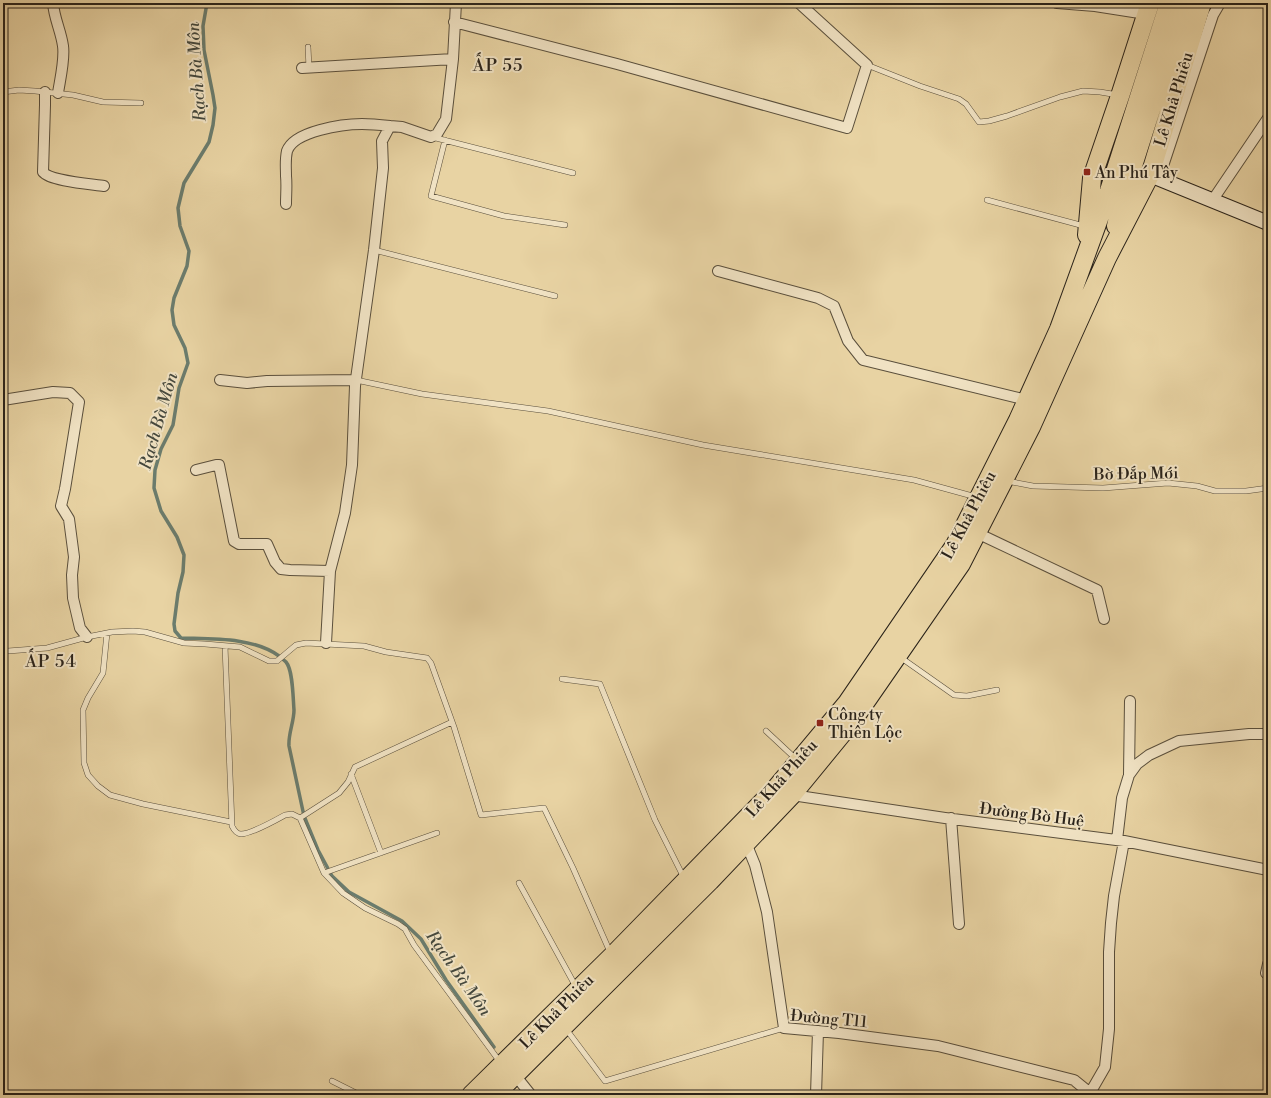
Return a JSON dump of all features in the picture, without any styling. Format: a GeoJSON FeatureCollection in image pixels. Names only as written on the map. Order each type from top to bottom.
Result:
{"type":"FeatureCollection","features":[{"type":"Feature","properties":{"kind":"highway"},"geometry":{"type":"LineString","coordinates":[[1116,194],[1169,3]]}},
{"type":"Feature","properties":{"kind":"highway"},"geometry":{"type":"LineString","coordinates":[[1116,194],[1185,3]]}},
{"type":"Feature","properties":{"kind":"highway","name":"Lê Khả Phiêu"},"geometry":{"type":"LineString","coordinates":[[471,1095],[508,1070],[564,1026],[710,881],[792,795],[850,723],[961,564],[1031,427],[1107,258],[1154,177],[1202,3]]}},
{"type":"Feature","properties":{"kind":"highway","name":"Lê Khả Phiêu"},"geometry":{"type":"LineString","coordinates":[[1086,254],[1087,226],[1092,178],[1148,9]]}},
{"type":"Feature","properties":{"kind":"highway","name":"Lê Khả Phiêu"},"geometry":{"type":"LineString","coordinates":[[495,1095],[508,1070],[577,989],[612,956],[776,788],[847,703],[955,545],[1028,400],[1059,329],[1086,254],[1116,194]]}},
{"type":"Feature","properties":{"kind":"highway","name":"Lê Khả Phiêu"},"geometry":{"type":"LineString","coordinates":[[1107,258],[1116,194]]}},
{"type":"Feature","properties":{"kind":"street"},"geometry":{"type":"LineString","coordinates":[[53,3],[54,15],[61,32],[63,48],[58,93]]}},
{"type":"Feature","properties":{"kind":"street"},"geometry":{"type":"LineString","coordinates":[[286,204],[285,166],[287,151],[292,143],[305,135],[330,128],[362,124],[402,127],[431,137],[437,134],[446,119],[453,59],[456,3]]}},
{"type":"Feature","properties":{"kind":"street"},"geometry":{"type":"LineString","coordinates":[[454,22],[617,64],[848,128],[867,65],[799,3]]}},
{"type":"Feature","properties":{"kind":"street"},"geometry":{"type":"LineString","coordinates":[[1057,3],[1148,9]]}},
{"type":"Feature","properties":{"kind":"street"},"geometry":{"type":"LineString","coordinates":[[1220,3],[1213,15],[1154,177],[1268,223]]}},
{"type":"Feature","properties":{"kind":"street"},"geometry":{"type":"LineString","coordinates":[[306,68],[453,59]]}},
{"type":"Feature","properties":{"kind":"street"},"geometry":{"type":"LineString","coordinates":[[45,92],[43,172],[45,176],[104,186]]}},
{"type":"Feature","properties":{"kind":"street"},"geometry":{"type":"LineString","coordinates":[[1212,201],[1268,118]]}},
{"type":"Feature","properties":{"kind":"street"},"geometry":{"type":"LineString","coordinates":[[326,643],[330,571],[345,513],[352,465],[356,380],[374,250],[383,168],[382,141],[390,126]]}},
{"type":"Feature","properties":{"kind":"street"},"geometry":{"type":"LineString","coordinates":[[718,271],[818,298],[834,306],[848,341],[863,360],[1028,400]]}},
{"type":"Feature","properties":{"kind":"street"},"geometry":{"type":"LineString","coordinates":[[220,380],[247,383],[267,381],[356,380]]}},
{"type":"Feature","properties":{"kind":"street"},"geometry":{"type":"LineString","coordinates":[[3,400],[53,392],[64,392],[70,393],[79,402],[61,506],[70,526],[74,557],[72,575],[73,598],[80,628],[87,637]]}},
{"type":"Feature","properties":{"kind":"street"},"geometry":{"type":"LineString","coordinates":[[196,470],[216,464],[219,466],[234,541],[239,544],[268,545],[275,562],[281,569],[330,571]]}},
{"type":"Feature","properties":{"kind":"street"},"geometry":{"type":"LineString","coordinates":[[977,533],[1096,590],[1104,620]]}},
{"type":"Feature","properties":{"kind":"street"},"geometry":{"type":"LineString","coordinates":[[1091,1094],[1105,1067],[1109,1029],[1109,952],[1120,840],[1122,798],[1129,775],[1130,701]]}},
{"type":"Feature","properties":{"kind":"street"},"geometry":{"type":"LineString","coordinates":[[1129,775],[1137,764],[1149,755],[1179,741],[1249,734],[1268,734]]}},
{"type":"Feature","properties":{"kind":"street","name":"Đường Bờ Huệ"},"geometry":{"type":"LineString","coordinates":[[792,795],[1120,840],[1268,870]]}},
{"type":"Feature","properties":{"kind":"street"},"geometry":{"type":"LineString","coordinates":[[951,818],[959,924]]}},
{"type":"Feature","properties":{"kind":"street"},"geometry":{"type":"LineString","coordinates":[[746,843],[755,865],[767,912],[784,1028]]}},
{"type":"Feature","properties":{"kind":"street","name":"Đường T11"},"geometry":{"type":"LineString","coordinates":[[784,1028],[938,1046],[1074,1080],[1091,1094]]}},
{"type":"Feature","properties":{"kind":"street"},"geometry":{"type":"LineString","coordinates":[[816,1095],[818,1031]]}},
{"type":"Feature","properties":{"kind":"street"},"geometry":{"type":"LineString","coordinates":[[508,1070],[531,1095]]}},
{"type":"Feature","properties":{"kind":"lane"},"geometry":{"type":"LineString","coordinates":[[306,68],[308,47]]}},
{"type":"Feature","properties":{"kind":"lane"},"geometry":{"type":"LineString","coordinates":[[867,65],[920,86],[959,99],[966,104],[979,122],[1007,116],[1060,97],[1083,91],[1100,92],[1120,96]]}},
{"type":"Feature","properties":{"kind":"lane"},"geometry":{"type":"LineString","coordinates":[[3,92],[19,90],[58,93],[103,102],[141,103]]}},
{"type":"Feature","properties":{"kind":"lane"},"geometry":{"type":"LineString","coordinates":[[431,137],[573,173]]}},
{"type":"Feature","properties":{"kind":"lane"},"geometry":{"type":"LineString","coordinates":[[445,140],[431,196],[504,216],[564,225]]}},
{"type":"Feature","properties":{"kind":"lane"},"geometry":{"type":"LineString","coordinates":[[987,200],[1087,226]]}},
{"type":"Feature","properties":{"kind":"lane"},"geometry":{"type":"LineString","coordinates":[[374,250],[555,296]]}},
{"type":"Feature","properties":{"kind":"lane"},"geometry":{"type":"LineString","coordinates":[[356,380],[422,394],[548,411],[703,445],[914,480],[979,498]]}},
{"type":"Feature","properties":{"kind":"lane","name":"Bờ Đắp Mới"},"geometry":{"type":"LineString","coordinates":[[1004,480],[1033,486],[1103,488],[1168,483],[1197,486],[1215,491],[1246,491],[1268,488]]}},
{"type":"Feature","properties":{"kind":"lane"},"geometry":{"type":"LineString","coordinates":[[3,649],[47,648],[107,633],[139,631],[184,643],[240,647],[269,662],[277,661],[296,645],[306,643],[364,646],[386,652],[427,658],[431,663],[452,722],[481,815],[544,808],[573,868],[612,956]]}},
{"type":"Feature","properties":{"kind":"lane"},"geometry":{"type":"LineString","coordinates":[[107,633],[103,673],[88,698],[83,710],[84,763],[88,775],[98,786],[110,795],[143,804],[231,822]]}},
{"type":"Feature","properties":{"kind":"lane"},"geometry":{"type":"LineString","coordinates":[[225,646],[231,822],[236,832],[240,834],[247,832],[285,815],[292,814],[300,817],[324,873],[343,893],[365,908],[405,929],[414,946],[508,1070]]}},
{"type":"Feature","properties":{"kind":"lane"},"geometry":{"type":"LineString","coordinates":[[897,656],[954,695],[967,696],[998,690]]}},
{"type":"Feature","properties":{"kind":"lane"},"geometry":{"type":"LineString","coordinates":[[562,678],[600,684],[655,820],[686,880]]}},
{"type":"Feature","properties":{"kind":"lane"},"geometry":{"type":"LineString","coordinates":[[300,817],[339,793],[348,782],[354,767],[452,722]]}},
{"type":"Feature","properties":{"kind":"lane"},"geometry":{"type":"LineString","coordinates":[[766,731],[798,761]]}},
{"type":"Feature","properties":{"kind":"lane"},"geometry":{"type":"LineString","coordinates":[[351,774],[382,853]]}},
{"type":"Feature","properties":{"kind":"lane"},"geometry":{"type":"LineString","coordinates":[[324,873],[437,833]]}},
{"type":"Feature","properties":{"kind":"lane"},"geometry":{"type":"LineString","coordinates":[[519,883],[577,989]]}},
{"type":"Feature","properties":{"kind":"lane","name":"Đường T11"},"geometry":{"type":"LineString","coordinates":[[564,1026],[605,1081],[784,1028]]}},
{"type":"Feature","properties":{"kind":"lane"},"geometry":{"type":"LineString","coordinates":[[332,1081],[360,1095]]}},
{"type":"Feature","properties":{"kind":"waterway","name":"Rạch Bà Môn"},"geometry":{"type":"LineString","coordinates":[[207,3],[203,26],[204,50],[215,108],[209,142],[184,183],[178,208],[180,226],[189,251],[187,266],[174,298],[172,310],[174,325],[185,348],[188,363],[179,388],[173,425],[161,449],[155,470],[154,488],[161,511],[177,537],[184,555],[183,572],[178,593],[174,624],[175,631],[181,638],[232,640],[257,645],[269,650],[286,662],[290,671],[294,710],[289,737],[289,746],[304,816],[318,850],[332,876],[349,892],[402,921],[421,939],[446,980],[494,1047]]}},
{"type":"Feature","properties":{"kind":"place","name":"An Phú Tây"},"geometry":{"type":"Point","coordinates":[1087,172]}},
{"type":"Feature","properties":{"kind":"place","name":"Công ty Thiên Lộc"},"geometry":{"type":"Point","coordinates":[820,723]}},
{"type":"Feature","properties":{"kind":"district","name":"ẤP 55"},"geometry":{"type":"Point","coordinates":[498,65]}},
{"type":"Feature","properties":{"kind":"district","name":"ẤP 54"},"geometry":{"type":"Point","coordinates":[51,661]}}]}
